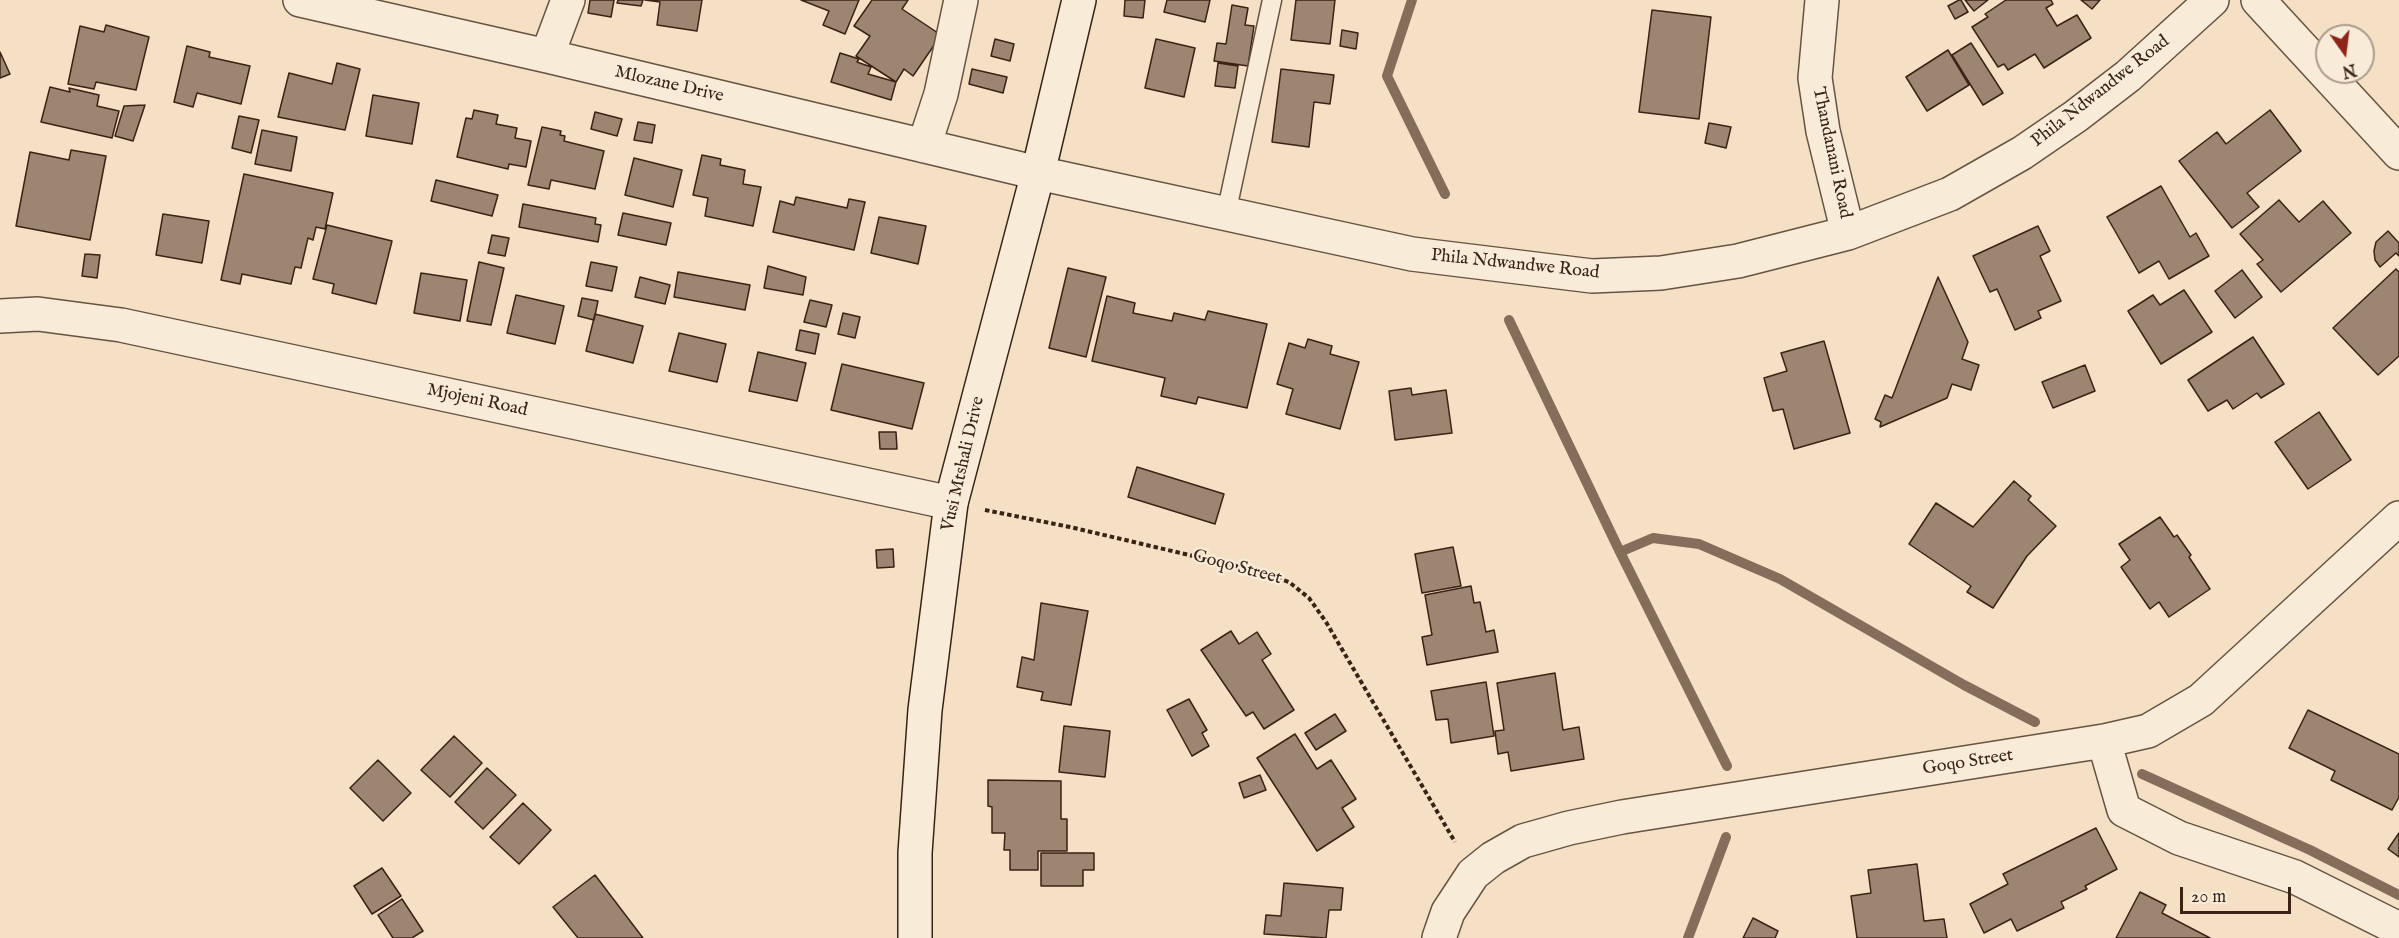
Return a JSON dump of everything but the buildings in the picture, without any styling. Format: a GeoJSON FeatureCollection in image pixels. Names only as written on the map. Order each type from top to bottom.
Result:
{"type":"FeatureCollection","features":[{"type":"Feature","properties":{"kind":"street","name":"Mlozane Drive"},"geometry":{"type":"LineString","coordinates":[[300,0],[370,7],[546,56],[1038,173]]}},
{"type":"Feature","properties":{"kind":"street"},"geometry":{"type":"LineString","coordinates":[[546,56],[568,0]]}},
{"type":"Feature","properties":{"kind":"street"},"geometry":{"type":"LineString","coordinates":[[924,146],[946,73],[961,0]]}},
{"type":"Feature","properties":{"kind":"street","name":"Vusi Mtshali Drive"},"geometry":{"type":"LineString","coordinates":[[915,938],[915,853],[925,710],[951,503],[1038,173],[1079,0]]}},
{"type":"Feature","properties":{"kind":"street","name":"Thandanani Road"},"geometry":{"type":"LineString","coordinates":[[1822,0],[1815,78],[1823,131],[1848,234]]}},
{"type":"Feature","properties":{"kind":"street","name":"Phila Ndwandwe Road"},"geometry":{"type":"LineString","coordinates":[[1038,173],[1412,254],[1592,276],[1661,273],[1738,261],[1848,234],[1950,194],[2022,153],[2076,116],[2128,76],[2212,0]]}},
{"type":"Feature","properties":{"kind":"street"},"geometry":{"type":"LineString","coordinates":[[2258,0],[2399,153]]}},
{"type":"Feature","properties":{"kind":"street","name":"Mjojeni Road"},"geometry":{"type":"LineString","coordinates":[[0,316],[38,314],[121,325],[951,503]]}},
{"type":"Feature","properties":{"kind":"street","name":"Goqo Street"},"geometry":{"type":"LineString","coordinates":[[1439,938],[1448,912],[1473,874],[1493,858],[1523,841],[1569,828],[1622,818],[2104,741],[2148,731],[2200,700],[2399,518]]}},
{"type":"Feature","properties":{"kind":"street"},"geometry":{"type":"LineString","coordinates":[[2104,741],[2124,810],[2180,838],[2295,877],[2399,929]]}},
{"type":"Feature","properties":{"kind":"lane"},"geometry":{"type":"LineString","coordinates":[[1226,214],[1272,0]]}},
{"type":"Feature","properties":{"kind":"path","name":"Goqo Street"},"geometry":{"type":"LineString","coordinates":[[951,503],[1070,527],[1257,571],[1289,582],[1309,598],[1326,622],[1473,874]]}},
{"type":"Feature","properties":{"kind":"waterway"},"geometry":{"type":"LineString","coordinates":[[1412,0],[1387,76],[1445,194]]}},
{"type":"Feature","properties":{"kind":"waterway"},"geometry":{"type":"LineString","coordinates":[[1509,320],[1620,552],[1653,538],[1699,544],[1780,579],[1964,685],[2035,722]]}},
{"type":"Feature","properties":{"kind":"waterway"},"geometry":{"type":"LineString","coordinates":[[1620,552],[1727,766]]}},
{"type":"Feature","properties":{"kind":"waterway"},"geometry":{"type":"LineString","coordinates":[[2142,774],[2310,850],[2399,895]]}},
{"type":"Feature","properties":{"kind":"waterway"},"geometry":{"type":"LineString","coordinates":[[1688,938],[1726,837]]}}]}
